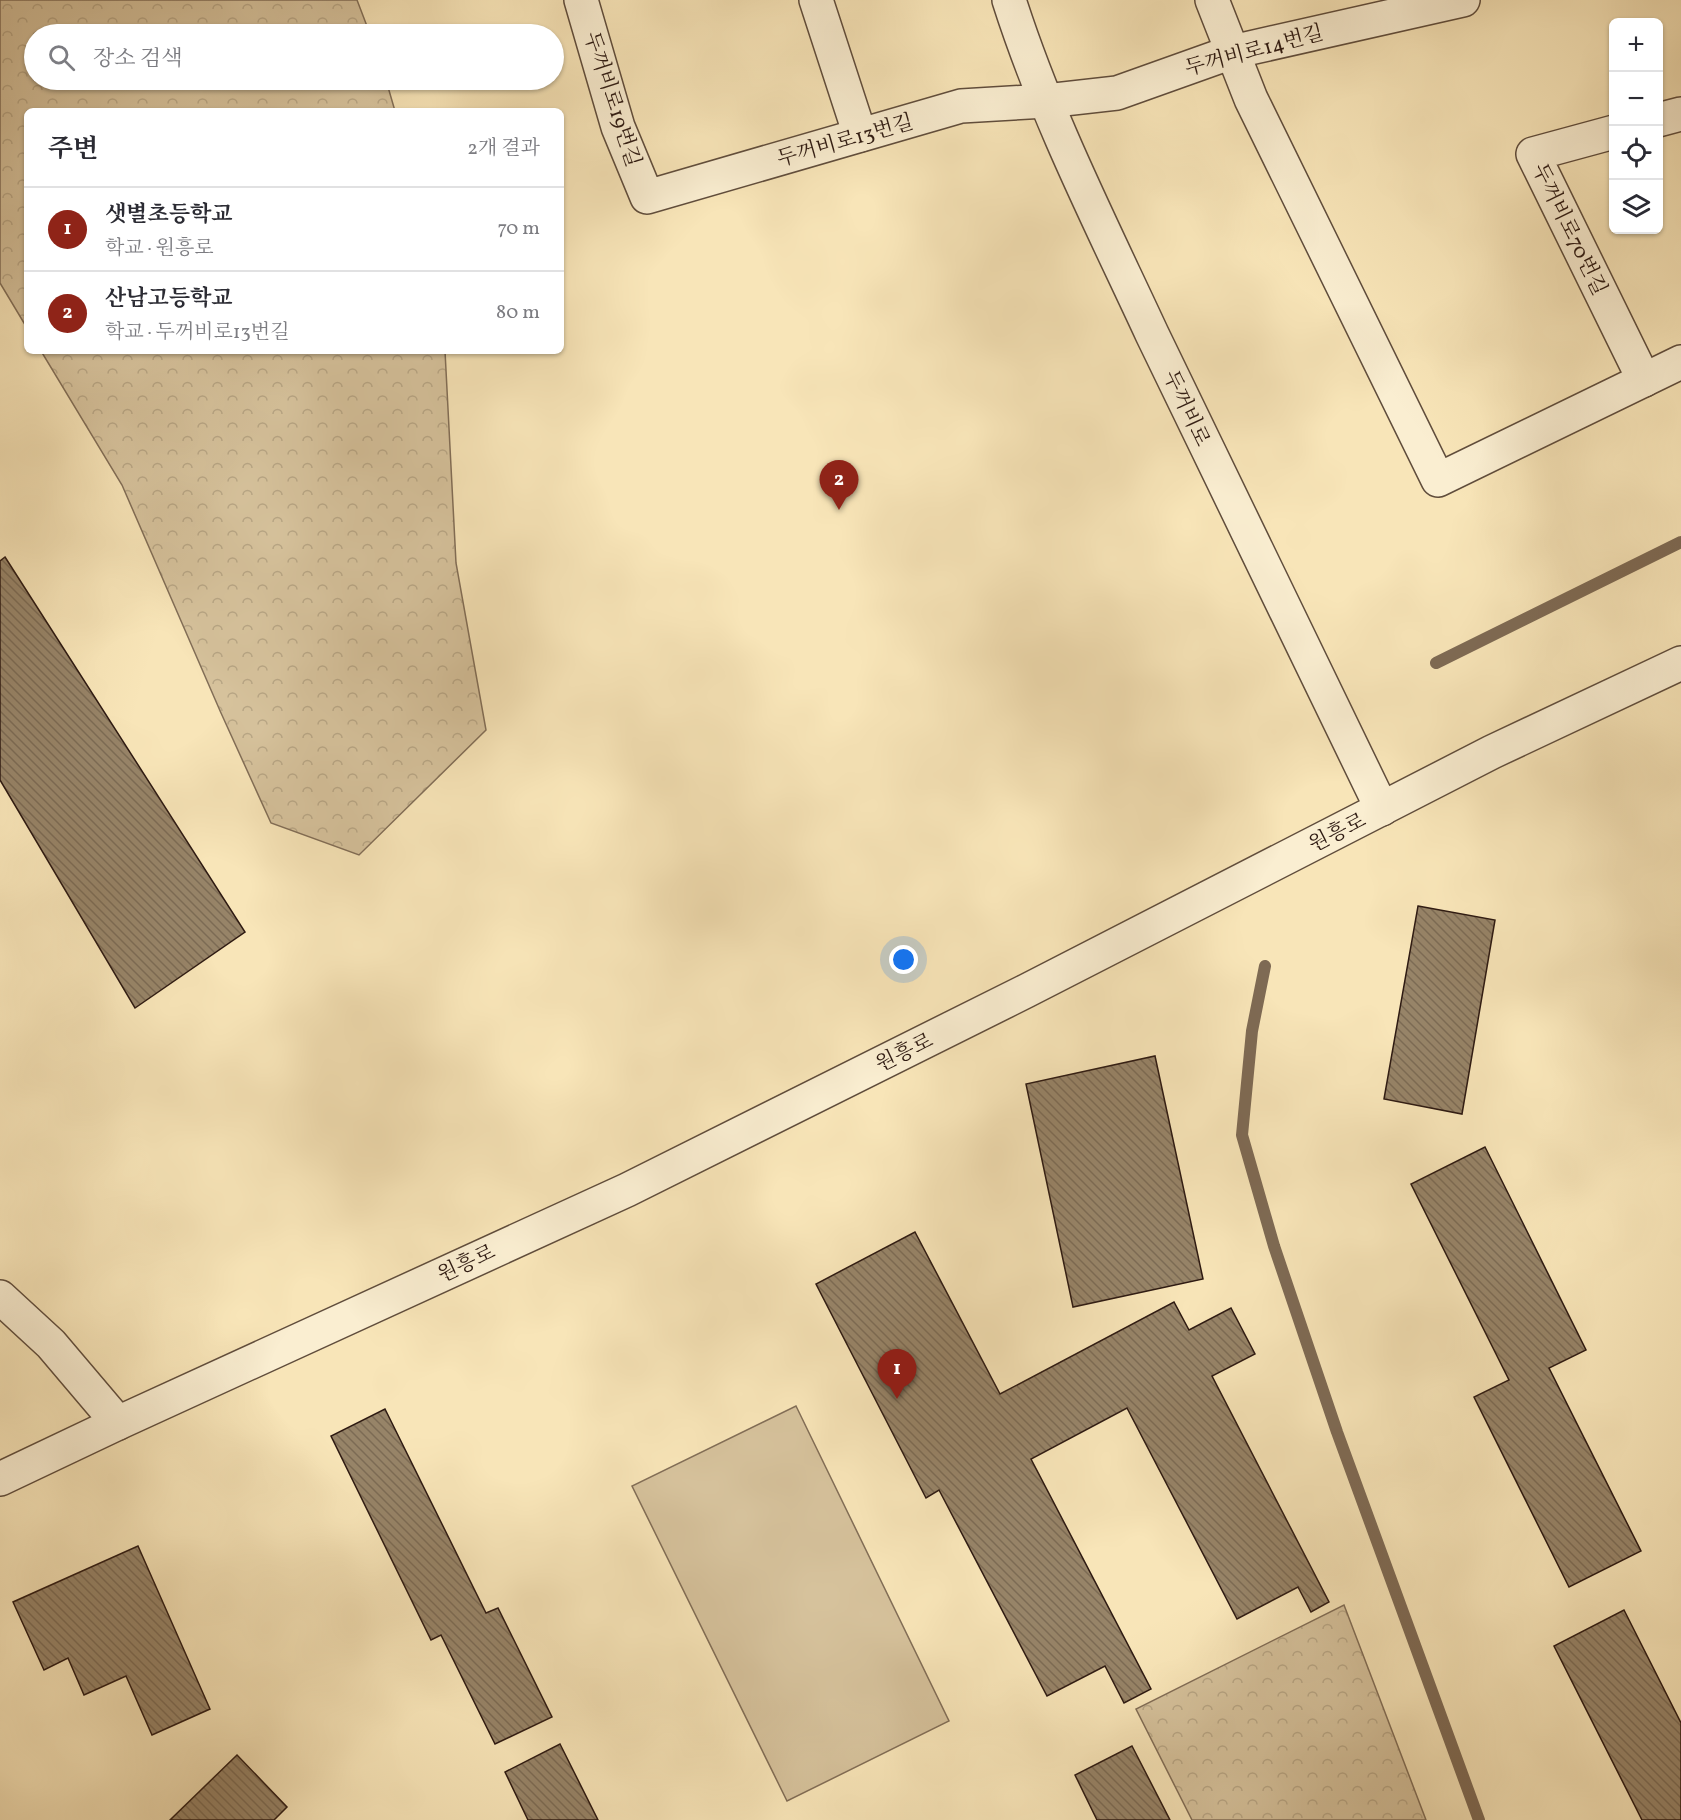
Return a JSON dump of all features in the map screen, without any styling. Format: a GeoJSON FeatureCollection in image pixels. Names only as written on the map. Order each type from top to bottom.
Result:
{"type":"FeatureCollection","features":[{"type":"Feature","properties":{"kind":"street","name":"두꺼비로19번길"},"geometry":{"type":"LineString","coordinates":[[581,0],[618,127],[648,197]]}},
{"type":"Feature","properties":{"kind":"street"},"geometry":{"type":"LineString","coordinates":[[816,0],[860,135]]}},
{"type":"Feature","properties":{"kind":"street","name":"두꺼비로"},"geometry":{"type":"LineString","coordinates":[[1009,0],[1023,45],[1083,188],[1223,483],[1382,808]]}},
{"type":"Feature","properties":{"kind":"street"},"geometry":{"type":"LineString","coordinates":[[1212,0],[1256,110],[1438,480],[1681,362]]}},
{"type":"Feature","properties":{"kind":"street","name":"두꺼비로14번길"},"geometry":{"type":"LineString","coordinates":[[1046,101],[1117,93],[1232,52],[1463,0]]}},
{"type":"Feature","properties":{"kind":"street","name":"두꺼비로13번길"},"geometry":{"type":"LineString","coordinates":[[648,197],[961,106],[1046,101]]}},
{"type":"Feature","properties":{"kind":"street"},"geometry":{"type":"LineString","coordinates":[[1663,119],[1681,114]]}},
{"type":"Feature","properties":{"kind":"street","name":"두꺼비로70번길"},"geometry":{"type":"LineString","coordinates":[[1609,133],[1533,153],[1644,380]]}},
{"type":"Feature","properties":{"kind":"street","name":"원흥로"},"geometry":{"type":"LineString","coordinates":[[0,1479],[627,1190],[1026,991],[1492,752],[1681,663]]}},
{"type":"Feature","properties":{"kind":"street"},"geometry":{"type":"LineString","coordinates":[[0,1297],[51,1344],[118,1423]]}},
{"type":"Feature","properties":{"kind":"green space"},"geometry":{"type":"Polygon","coordinates":[[[0,0],[357,0],[366,24],[24,24],[24,90],[389,90],[394,108],[24,108],[24,323],[0,283],[0,0]]]}},
{"type":"Feature","properties":{"kind":"green space"},"geometry":{"type":"Polygon","coordinates":[[[43,354],[445,354],[456,563],[486,730],[359,855],[271,823],[122,485],[43,354]]]}},
{"type":"Feature","properties":{"kind":"green space"},"geometry":{"type":"Polygon","coordinates":[[[796,1406],[949,1721],[787,1801],[632,1486],[796,1406]]]}},
{"type":"Feature","properties":{"kind":"green space"},"geometry":{"type":"Polygon","coordinates":[[[1344,1605],[1426,1820],[1192,1820],[1136,1709],[1344,1605]]]}},
{"type":"Feature","properties":{"kind":"building"},"geometry":{"type":"Polygon","coordinates":[[[5,557],[245,932],[135,1008],[0,780],[0,561],[5,557]]]}},
{"type":"Feature","properties":{"kind":"building"},"geometry":{"type":"Polygon","coordinates":[[[1418,906],[1495,920],[1462,1114],[1384,1099],[1418,906]]]}},
{"type":"Feature","properties":{"kind":"building"},"geometry":{"type":"Polygon","coordinates":[[[1155,1056],[1203,1279],[1073,1307],[1026,1084],[1155,1056]]]}},
{"type":"Feature","properties":{"kind":"building"},"geometry":{"type":"Polygon","coordinates":[[[1485,1147],[1586,1350],[1549,1368],[1641,1551],[1569,1587],[1474,1397],[1509,1380],[1411,1184],[1485,1147]]]}},
{"type":"Feature","properties":{"kind":"building"},"geometry":{"type":"Polygon","coordinates":[[[915,1232],[1000,1394],[1174,1302],[1189,1330],[1231,1308],[1255,1354],[1212,1376],[1329,1602],[1311,1612],[1298,1587],[1237,1619],[1127,1408],[1031,1459],[1151,1689],[1124,1703],[1105,1666],[1047,1696],[939,1490],[926,1498],[816,1284],[915,1232]]]}},
{"type":"Feature","properties":{"kind":"building"},"geometry":{"type":"Polygon","coordinates":[[[385,1409],[486,1613],[498,1608],[552,1717],[495,1744],[441,1635],[431,1640],[331,1436],[385,1409]]]}},
{"type":"Feature","properties":{"kind":"building"},"geometry":{"type":"Polygon","coordinates":[[[138,1546],[210,1709],[152,1735],[126,1676],[84,1695],[68,1658],[44,1670],[13,1602],[138,1546]]]}},
{"type":"Feature","properties":{"kind":"building"},"geometry":{"type":"Polygon","coordinates":[[[1624,1610],[1681,1723],[1681,1820],[1642,1820],[1554,1646],[1624,1610]]]}},
{"type":"Feature","properties":{"kind":"building"},"geometry":{"type":"Polygon","coordinates":[[[560,1744],[598,1820],[528,1820],[505,1772],[560,1744]]]}},
{"type":"Feature","properties":{"kind":"building"},"geometry":{"type":"Polygon","coordinates":[[[1132,1746],[1170,1820],[1097,1820],[1075,1775],[1132,1746]]]}},
{"type":"Feature","properties":{"kind":"building"},"geometry":{"type":"Polygon","coordinates":[[[237,1755],[287,1807],[274,1820],[170,1820],[237,1755]]]}},
{"type":"Feature","properties":{"kind":"waterway"},"geometry":{"type":"LineString","coordinates":[[1436,663],[1681,542]]}},
{"type":"Feature","properties":{"kind":"waterway"},"geometry":{"type":"LineString","coordinates":[[1265,966],[1252,1031],[1242,1135],[1274,1246],[1337,1432],[1479,1820]]}},
{"type":"Feature","properties":{"kind":"place","name":"산남고등학교"},"geometry":{"type":"Point","coordinates":[839,510]}},
{"type":"Feature","properties":{"kind":"place","name":"샛별초등학교"},"geometry":{"type":"Point","coordinates":[897,1399]}}]}
